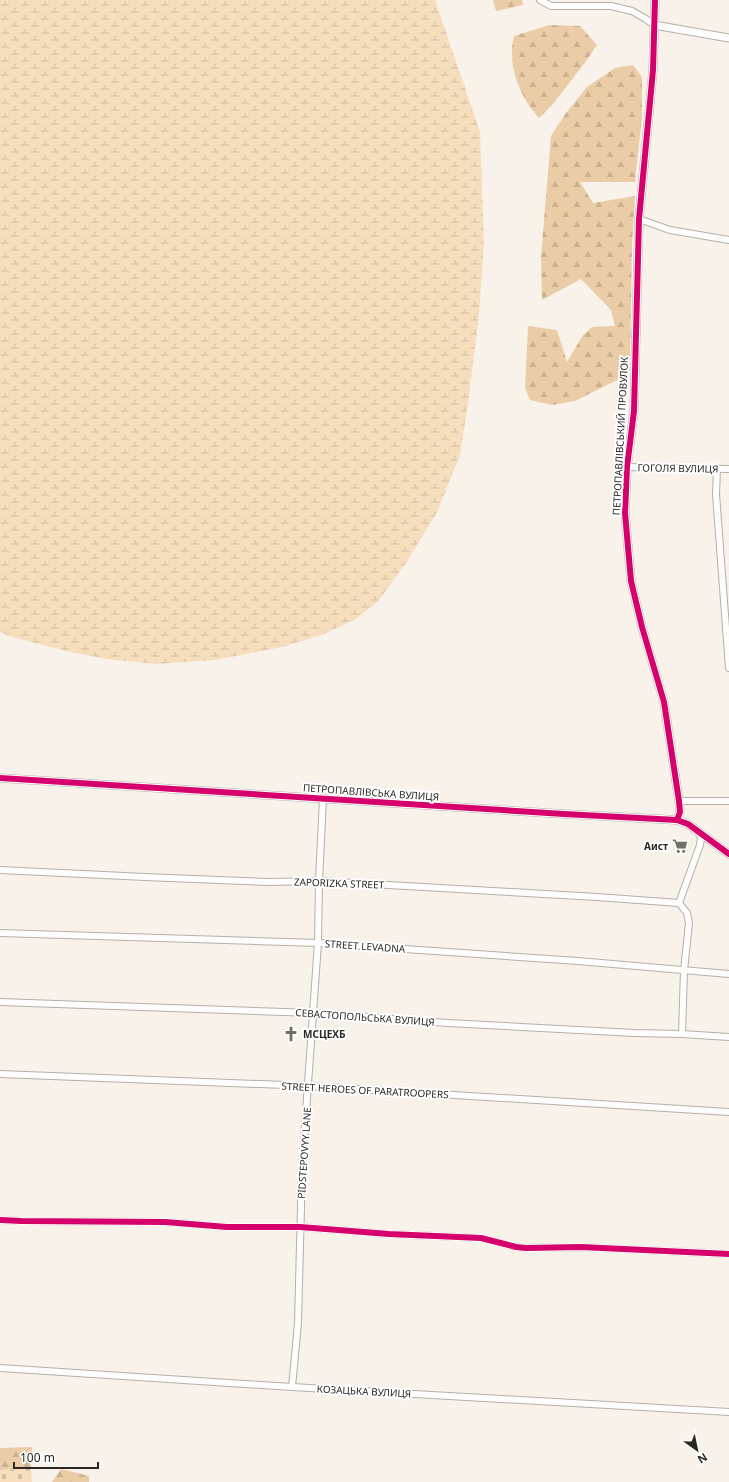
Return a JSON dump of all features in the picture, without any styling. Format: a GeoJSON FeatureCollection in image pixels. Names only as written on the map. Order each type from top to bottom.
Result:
{"type":"FeatureCollection","features":[{"type":"Feature","properties":{"kind":"street"},"geometry":{"type":"LineString","coordinates":[[540,0],[551,6],[611,6],[632,11],[654,24],[729,38]]}},
{"type":"Feature","properties":{"kind":"street"},"geometry":{"type":"LineString","coordinates":[[603,0],[611,6]]}},
{"type":"Feature","properties":{"kind":"street","name":"ПЕТРОПАВЛІВСЬКИЙ ПРОВУЛОК"},"geometry":{"type":"LineString","coordinates":[[655,0],[653,70],[639,219],[634,411],[627,467],[625,513],[631,581],[642,627],[664,702],[679,801],[680,812],[677,820]]}},
{"type":"Feature","properties":{"kind":"street"},"geometry":{"type":"LineString","coordinates":[[639,219],[670,230],[729,240]]}},
{"type":"Feature","properties":{"kind":"street","name":"ГОГОЛЯ ВУЛИЦЯ"},"geometry":{"type":"LineString","coordinates":[[627,467],[729,469]]}},
{"type":"Feature","properties":{"kind":"street"},"geometry":{"type":"LineString","coordinates":[[717,468],[716,494],[729,668]]}},
{"type":"Feature","properties":{"kind":"street","name":"ПЕТРОПАВЛІВСЬКА ВУЛИЦЯ"},"geometry":{"type":"LineString","coordinates":[[0,778],[677,820],[688,824],[729,854]]}},
{"type":"Feature","properties":{"kind":"street","name":"PIDSTEPOVYY LANE"},"geometry":{"type":"LineString","coordinates":[[292,1387],[298,1323],[302,1168],[318,943],[323,798]]}},
{"type":"Feature","properties":{"kind":"street"},"geometry":{"type":"LineString","coordinates":[[679,801],[729,801]]}},
{"type":"Feature","properties":{"kind":"street"},"geometry":{"type":"LineString","coordinates":[[682,1034],[684,970],[689,923],[687,913],[679,902],[700,845],[701,838],[698,831]]}},
{"type":"Feature","properties":{"kind":"street","name":"ZAPORIZKA STREET"},"geometry":{"type":"LineString","coordinates":[[0,870],[267,882],[319,881],[679,902]]}},
{"type":"Feature","properties":{"kind":"street","name":"STREET LEVADNA"},"geometry":{"type":"LineString","coordinates":[[0,933],[318,943],[729,974]]}},
{"type":"Feature","properties":{"kind":"street","name":"СЕВАСТОПОЛЬСЬКА ВУЛИЦЯ"},"geometry":{"type":"LineString","coordinates":[[0,1002],[314,1013],[448,1023],[729,1037]]}},
{"type":"Feature","properties":{"kind":"street","name":"STREET HEROES OF PARATROOPERS"},"geometry":{"type":"LineString","coordinates":[[0,1074],[309,1086],[729,1112]]}},
{"type":"Feature","properties":{"kind":"street"},"geometry":{"type":"LineString","coordinates":[[0,1220],[164,1222],[227,1227],[300,1227],[389,1234],[481,1238],[526,1248],[581,1247],[729,1254]]}},
{"type":"Feature","properties":{"kind":"street","name":"КОЗАЦЬКА ВУЛИЦЯ"},"geometry":{"type":"LineString","coordinates":[[0,1368],[292,1387],[729,1412]]}},
{"type":"Feature","properties":{"kind":"green space"},"geometry":{"type":"Polygon","coordinates":[[[0,0],[435,0],[480,132],[484,243],[479,314],[468,404],[460,455],[437,512],[406,563],[379,600],[356,619],[324,634],[282,647],[215,660],[156,664],[106,659],[66,651],[9,636],[0,632],[0,0]]]}},
{"type":"Feature","properties":{"kind":"green space"},"geometry":{"type":"Polygon","coordinates":[[[493,0],[522,0],[523,5],[496,11],[493,0]]]}},
{"type":"Feature","properties":{"kind":"green space"},"geometry":{"type":"Polygon","coordinates":[[[549,25],[580,26],[597,45],[553,104],[539,118],[532,110],[516,80],[512,58],[512,47],[514,36],[549,25]]]}},
{"type":"Feature","properties":{"kind":"green space"},"geometry":{"type":"Polygon","coordinates":[[[633,65],[642,77],[642,116],[635,182],[580,182],[593,203],[635,196],[632,245],[630,370],[621,378],[575,401],[552,405],[530,400],[525,388],[528,326],[557,330],[567,362],[583,335],[592,327],[615,326],[611,310],[581,279],[542,300],[541,257],[551,136],[566,113],[587,87],[615,68],[633,65]]]}},
{"type":"Feature","properties":{"kind":"green space"},"geometry":{"type":"Polygon","coordinates":[[[32,1447],[31,1468],[0,1470],[0,1448],[32,1447]]]}},
{"type":"Feature","properties":{"kind":"green space"},"geometry":{"type":"Polygon","coordinates":[[[31,1468],[32,1482],[0,1482],[0,1470],[31,1468]]]}},
{"type":"Feature","properties":{"kind":"green space"},"geometry":{"type":"Polygon","coordinates":[[[61,1469],[89,1476],[89,1482],[52,1482],[61,1469]]]}},
{"type":"Feature","properties":{"kind":"cycle path"},"geometry":{"type":"LineString","coordinates":[[655,0],[653,70],[639,219],[634,411],[627,467],[625,513],[631,581],[642,627],[664,702],[679,801],[680,812],[677,820]]}},
{"type":"Feature","properties":{"kind":"cycle path"},"geometry":{"type":"LineString","coordinates":[[0,778],[677,820],[688,824],[729,854]]}},
{"type":"Feature","properties":{"kind":"cycle path"},"geometry":{"type":"LineString","coordinates":[[0,1220],[165,1222],[227,1227],[300,1227],[389,1234],[481,1238],[526,1248],[581,1247],[729,1254]]}},
{"type":"Feature","properties":{"kind":"place","name":"Аист"},"geometry":{"type":"Point","coordinates":[680,846]}},
{"type":"Feature","properties":{"kind":"place","name":"МСЦЕХБ"},"geometry":{"type":"Point","coordinates":[291,1034]}}]}
